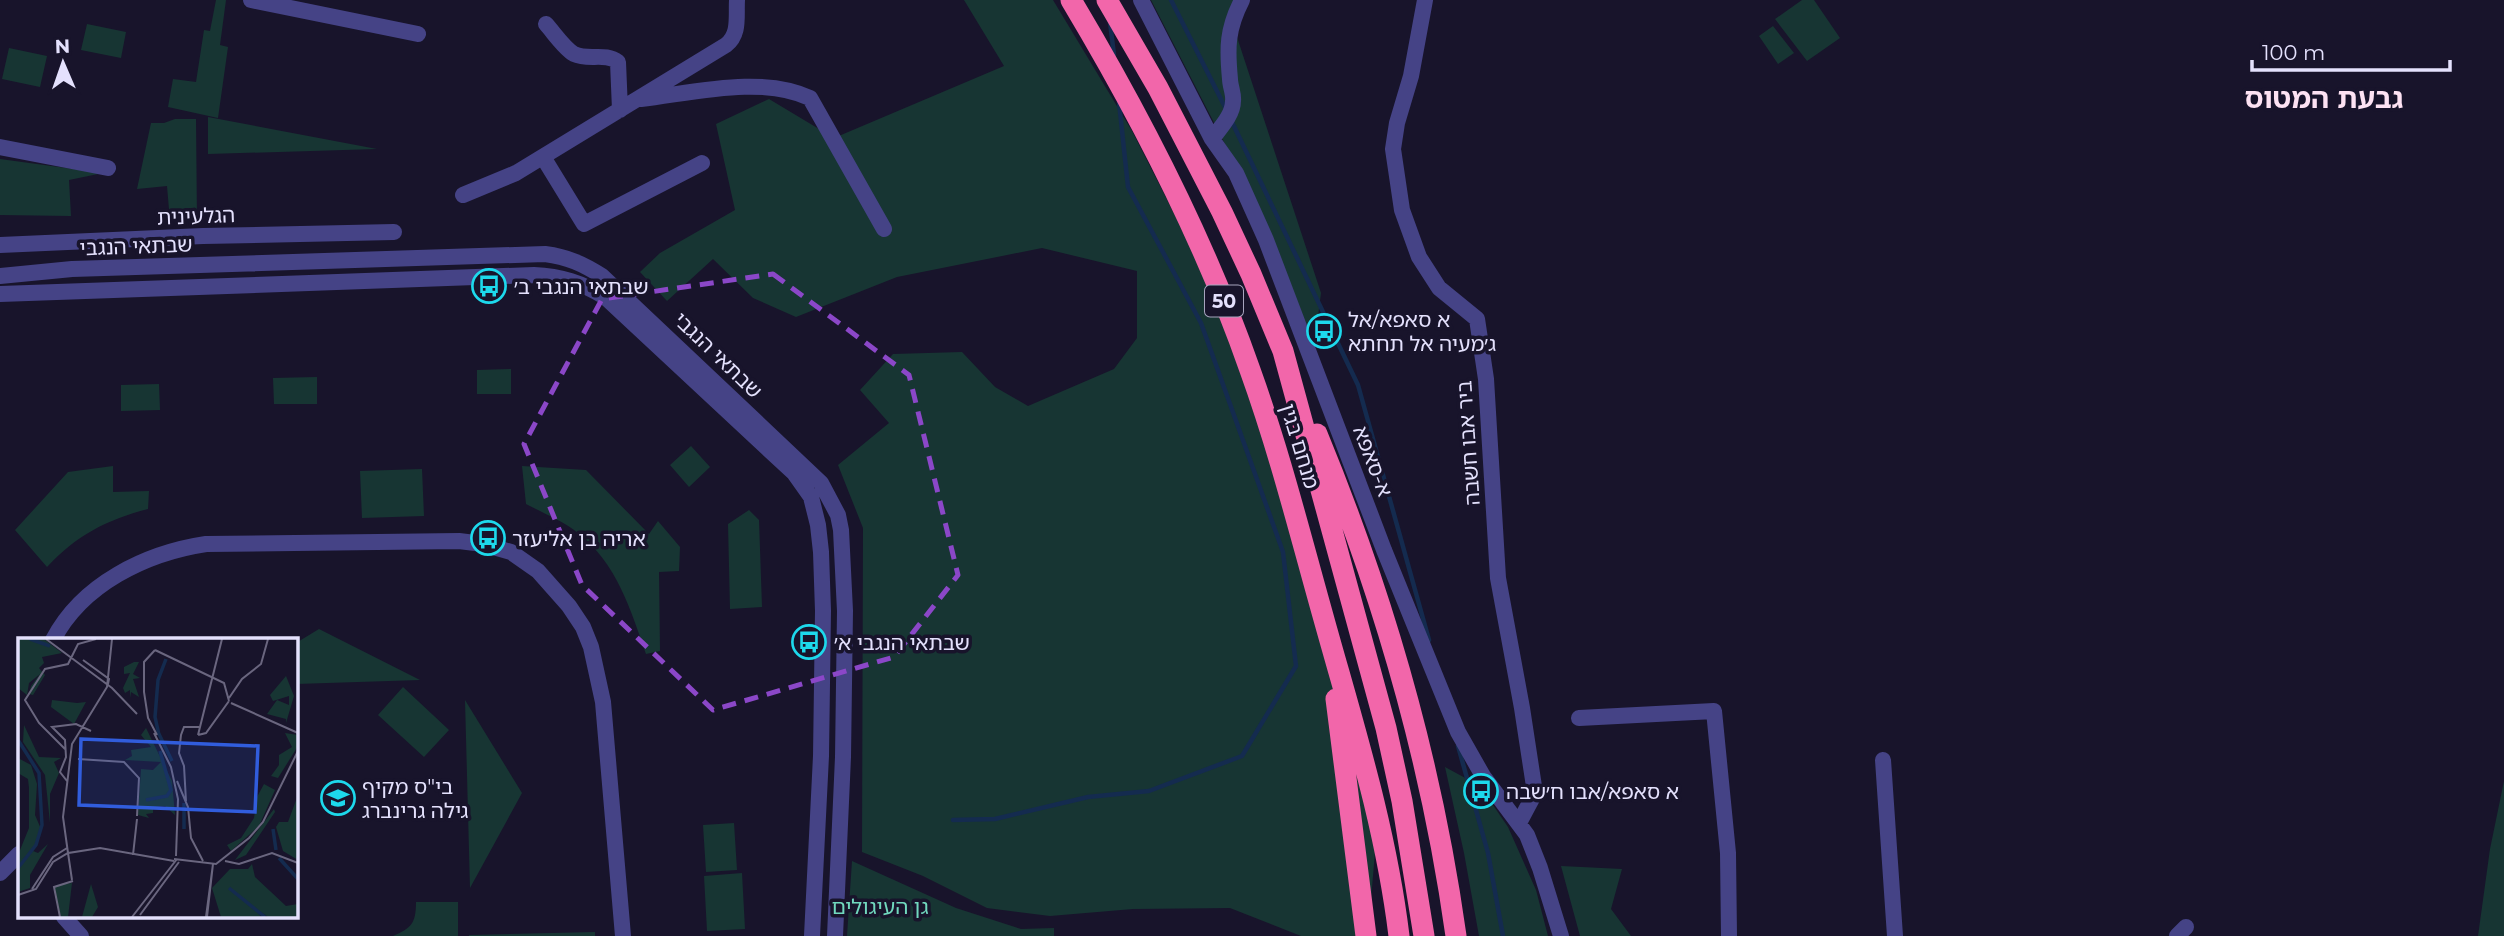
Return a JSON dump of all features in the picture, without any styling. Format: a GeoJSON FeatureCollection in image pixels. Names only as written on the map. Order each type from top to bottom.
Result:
{"type":"FeatureCollection","features":[{"type":"Feature","properties":{"kind":"highway","name":"מנחם בגין"},"geometry":{"type":"LineString","coordinates":[[1071,0],[1143,126],[1216,282],[1250,369],[1273,439],[1363,751],[1377,809],[1399,936]]}},
{"type":"Feature","properties":{"kind":"highway","name":"מנחם בגין"},"geometry":{"type":"LineString","coordinates":[[1107,0],[1158,88],[1216,202],[1251,274],[1283,351],[1386,728],[1402,801],[1424,936]]}},
{"type":"Feature","properties":{"kind":"highway"},"geometry":{"type":"LineString","coordinates":[[1283,351],[1345,500],[1382,610],[1422,758],[1456,936]]}},
{"type":"Feature","properties":{"kind":"highway"},"geometry":{"type":"LineString","coordinates":[[1325,624],[1348,780],[1366,936]]}},
{"type":"Feature","properties":{"kind":"street"},"geometry":{"type":"LineString","coordinates":[[251,0],[418,34]]}},
{"type":"Feature","properties":{"kind":"street"},"geometry":{"type":"LineString","coordinates":[[463,195],[516,173],[733,39],[737,0]]}},
{"type":"Feature","properties":{"kind":"street","name":"א-סאפא"},"geometry":{"type":"LineString","coordinates":[[1141,0],[1212,139],[1236,173],[1266,240],[1384,551],[1458,732],[1483,776],[1527,835],[1561,936]]}},
{"type":"Feature","properties":{"kind":"street"},"geometry":{"type":"LineString","coordinates":[[1212,139],[1230,114],[1233,101],[1227,42],[1232,19],[1242,0]]}},
{"type":"Feature","properties":{"kind":"street","name":"ביר אבו חשבה"},"geometry":{"type":"LineString","coordinates":[[1425,0],[1411,76],[1397,123],[1394,149],[1402,210],[1419,257],[1439,288],[1477,319],[1486,379],[1498,579],[1535,793],[1519,822]]}},
{"type":"Feature","properties":{"kind":"street"},"geometry":{"type":"LineString","coordinates":[[546,24],[573,54],[590,57],[611,56],[618,62],[620,110]]}},
{"type":"Feature","properties":{"kind":"street"},"geometry":{"type":"LineString","coordinates":[[635,100],[763,85],[810,97],[884,229]]}},
{"type":"Feature","properties":{"kind":"street"},"geometry":{"type":"LineString","coordinates":[[0,147],[108,168]]}},
{"type":"Feature","properties":{"kind":"street"},"geometry":{"type":"LineString","coordinates":[[543,157],[584,224],[702,163]]}},
{"type":"Feature","properties":{"kind":"street","name":"הגלעינית"},"geometry":{"type":"LineString","coordinates":[[0,245],[394,232]]}},
{"type":"Feature","properties":{"kind":"street"},"geometry":{"type":"LineString","coordinates":[[88,242],[90,290]]}},
{"type":"Feature","properties":{"kind":"street","name":"שבתאי הנגבי"},"geometry":{"type":"LineString","coordinates":[[0,276],[89,268],[545,254],[566,257],[584,264],[625,296],[821,483],[838,515],[843,550],[845,611],[843,757],[835,936]]}},
{"type":"Feature","properties":{"kind":"street","name":"שבתאי הנגבי"},"geometry":{"type":"LineString","coordinates":[[0,294],[534,275],[579,282],[605,297],[794,473],[811,497],[818,525],[823,611],[821,756],[812,936]]}},
{"type":"Feature","properties":{"kind":"street"},"geometry":{"type":"LineString","coordinates":[[54,638],[91,594],[115,577],[143,561],[185,547],[206,544],[431,541],[483,544],[511,552],[526,560],[556,590],[583,627],[591,647],[603,702],[623,936]]}},
{"type":"Feature","properties":{"kind":"street"},"geometry":{"type":"LineString","coordinates":[[1579,718],[1714,711],[1728,853],[1729,936]]}},
{"type":"Feature","properties":{"kind":"street"},"geometry":{"type":"LineString","coordinates":[[1883,760],[1895,936]]}},
{"type":"Feature","properties":{"kind":"street"},"geometry":{"type":"LineString","coordinates":[[0,873],[18,855]]}},
{"type":"Feature","properties":{"kind":"street"},"geometry":{"type":"LineString","coordinates":[[66,918],[81,936]]}},
{"type":"Feature","properties":{"kind":"highlighted area"},"geometry":{"type":"Polygon","coordinates":[[[773,274],[909,375],[958,575],[894,657],[713,710],[582,585],[524,444],[602,299],[773,274]]]}},
{"type":"Feature","properties":{"kind":"green space"},"geometry":{"type":"Polygon","coordinates":[[[216,0],[226,0],[220,45],[228,47],[218,118],[168,107],[173,79],[196,82],[204,30],[210,31],[216,0]]]}},
{"type":"Feature","properties":{"kind":"green space"},"geometry":{"type":"Polygon","coordinates":[[[964,0],[1053,0],[1132,131],[1210,284],[1271,454],[1379,805],[1369,923],[1372,936],[1301,936],[1230,908],[1133,909],[1050,916],[987,908],[923,876],[862,852],[863,528],[838,465],[889,423],[860,390],[893,354],[962,352],[995,387],[1028,406],[1114,369],[1137,338],[1137,271],[1042,248],[897,277],[796,317],[753,298],[713,259],[667,301],[640,272],[660,253],[735,210],[716,124],[769,99],[834,138],[1004,66],[964,0]]]}},
{"type":"Feature","properties":{"kind":"green space"},"geometry":{"type":"Polygon","coordinates":[[[1151,0],[1239,0],[1235,31],[1321,293],[1316,332],[1305,323],[1246,185],[1151,0]]]}},
{"type":"Feature","properties":{"kind":"green space"},"geometry":{"type":"Polygon","coordinates":[[[1802,0],[1814,0],[1840,38],[1807,61],[1775,19],[1802,0]]]}},
{"type":"Feature","properties":{"kind":"green space"},"geometry":{"type":"Polygon","coordinates":[[[87,24],[126,32],[121,58],[81,50],[87,24]]]}},
{"type":"Feature","properties":{"kind":"green space"},"geometry":{"type":"Polygon","coordinates":[[[1773,26],[1794,53],[1778,64],[1759,36],[1773,26]]]}},
{"type":"Feature","properties":{"kind":"green space"},"geometry":{"type":"Polygon","coordinates":[[[9,48],[47,56],[40,87],[2,79],[9,48]]]}},
{"type":"Feature","properties":{"kind":"green space"},"geometry":{"type":"Polygon","coordinates":[[[208,117],[377,149],[208,154],[208,117]]]}},
{"type":"Feature","properties":{"kind":"green space"},"geometry":{"type":"Polygon","coordinates":[[[175,119],[196,119],[197,222],[170,221],[167,186],[137,189],[151,123],[164,123],[175,119]]]}},
{"type":"Feature","properties":{"kind":"green space"},"geometry":{"type":"Polygon","coordinates":[[[0,159],[103,173],[69,180],[71,216],[0,215],[0,159]]]}},
{"type":"Feature","properties":{"kind":"green space"},"geometry":{"type":"Polygon","coordinates":[[[511,369],[511,394],[477,394],[477,370],[511,369]]]}},
{"type":"Feature","properties":{"kind":"green space"},"geometry":{"type":"Polygon","coordinates":[[[317,377],[317,404],[274,404],[273,378],[317,377]]]}},
{"type":"Feature","properties":{"kind":"green space"},"geometry":{"type":"Polygon","coordinates":[[[159,384],[160,410],[121,411],[121,385],[159,384]]]}},
{"type":"Feature","properties":{"kind":"green space"},"geometry":{"type":"Polygon","coordinates":[[[691,446],[710,467],[689,487],[670,465],[691,446]]]}},
{"type":"Feature","properties":{"kind":"green space"},"geometry":{"type":"Polygon","coordinates":[[[113,466],[113,492],[149,491],[148,509],[93,530],[47,567],[15,530],[68,472],[113,466]]]}},
{"type":"Feature","properties":{"kind":"green space"},"geometry":{"type":"Polygon","coordinates":[[[522,466],[586,470],[649,534],[658,521],[680,547],[679,571],[659,572],[660,651],[646,654],[621,588],[591,545],[566,525],[526,504],[522,466]]]}},
{"type":"Feature","properties":{"kind":"green space"},"geometry":{"type":"Polygon","coordinates":[[[422,469],[424,516],[362,518],[360,471],[422,469]]]}},
{"type":"Feature","properties":{"kind":"green space"},"geometry":{"type":"Polygon","coordinates":[[[749,510],[759,520],[762,607],[730,609],[728,524],[749,510]]]}},
{"type":"Feature","properties":{"kind":"green space"},"geometry":{"type":"Polygon","coordinates":[[[319,629],[420,680],[298,684],[298,642],[319,629]]]}},
{"type":"Feature","properties":{"kind":"green space"},"geometry":{"type":"Polygon","coordinates":[[[403,687],[449,730],[424,757],[378,715],[403,687]]]}},
{"type":"Feature","properties":{"kind":"green space"},"geometry":{"type":"Polygon","coordinates":[[[465,700],[522,793],[470,888],[465,700]]]}},
{"type":"Feature","properties":{"kind":"green space"},"geometry":{"type":"Polygon","coordinates":[[[1445,767],[1480,786],[1508,827],[1536,890],[1548,936],[1479,936],[1445,767]]]}},
{"type":"Feature","properties":{"kind":"green space"},"geometry":{"type":"Polygon","coordinates":[[[2504,781],[2504,936],[2478,936],[2490,849],[2504,781]]]}},
{"type":"Feature","properties":{"kind":"green space"},"geometry":{"type":"Polygon","coordinates":[[[734,823],[737,870],[706,872],[703,825],[734,823]]]}},
{"type":"Feature","properties":{"kind":"green space","name":"גן העיגולים"},"geometry":{"type":"Polygon","coordinates":[[[852,861],[956,908],[1021,929],[1054,928],[1054,936],[847,936],[852,861]]]}},
{"type":"Feature","properties":{"kind":"green space"},"geometry":{"type":"Polygon","coordinates":[[[1561,866],[1622,869],[1611,909],[1631,936],[1580,936],[1561,866]]]}},
{"type":"Feature","properties":{"kind":"green space"},"geometry":{"type":"Polygon","coordinates":[[[742,873],[745,929],[707,931],[704,876],[742,873]]]}},
{"type":"Feature","properties":{"kind":"green space"},"geometry":{"type":"Polygon","coordinates":[[[416,902],[458,902],[458,936],[393,936],[411,924],[416,902]]]}},
{"type":"Feature","properties":{"kind":"green space"},"geometry":{"type":"Polygon","coordinates":[[[595,932],[595,936],[469,936],[469,935],[595,932]]]}},
{"type":"Feature","properties":{"kind":"waterway"},"geometry":{"type":"LineString","coordinates":[[1171,0],[1226,109]]}},
{"type":"Feature","properties":{"kind":"waterway"},"geometry":{"type":"LineString","coordinates":[[1110,22],[1114,55]]}},
{"type":"Feature","properties":{"kind":"waterway"},"geometry":{"type":"LineString","coordinates":[[953,820],[995,819],[1088,797],[1149,791],[1242,756],[1296,666],[1283,552],[1201,323],[1128,187],[1119,102]]}},
{"type":"Feature","properties":{"kind":"waterway"},"geometry":{"type":"LineString","coordinates":[[1231,120],[1358,385],[1429,640]]}},
{"type":"Feature","properties":{"kind":"waterway"},"geometry":{"type":"LineString","coordinates":[[1458,746],[1488,853],[1503,936]]}},
{"type":"Feature","properties":{"kind":"place","name":"שבתאי הנגבי ב׳"},"geometry":{"type":"Point","coordinates":[489,286]}},
{"type":"Feature","properties":{"kind":"place","name":"א סאפא/אל ג׳מעיה אל תחתא"},"geometry":{"type":"Point","coordinates":[1324,331]}},
{"type":"Feature","properties":{"kind":"place","name":"אריה בן אליעזר"},"geometry":{"type":"Point","coordinates":[488,538]}},
{"type":"Feature","properties":{"kind":"place","name":"שבתאי הנגבי א׳"},"geometry":{"type":"Point","coordinates":[809,642]}},
{"type":"Feature","properties":{"kind":"place","name":"א סאפא/אבו ח׳שבה"},"geometry":{"type":"Point","coordinates":[1481,791]}},
{"type":"Feature","properties":{"kind":"place","name":"בי\"ס מקיף גילה גרינברג"},"geometry":{"type":"Point","coordinates":[338,798]}},
{"type":"Feature","properties":{"kind":"district","name":"גבעת המטוס"},"geometry":{"type":"Point","coordinates":[2324,98]}}]}
